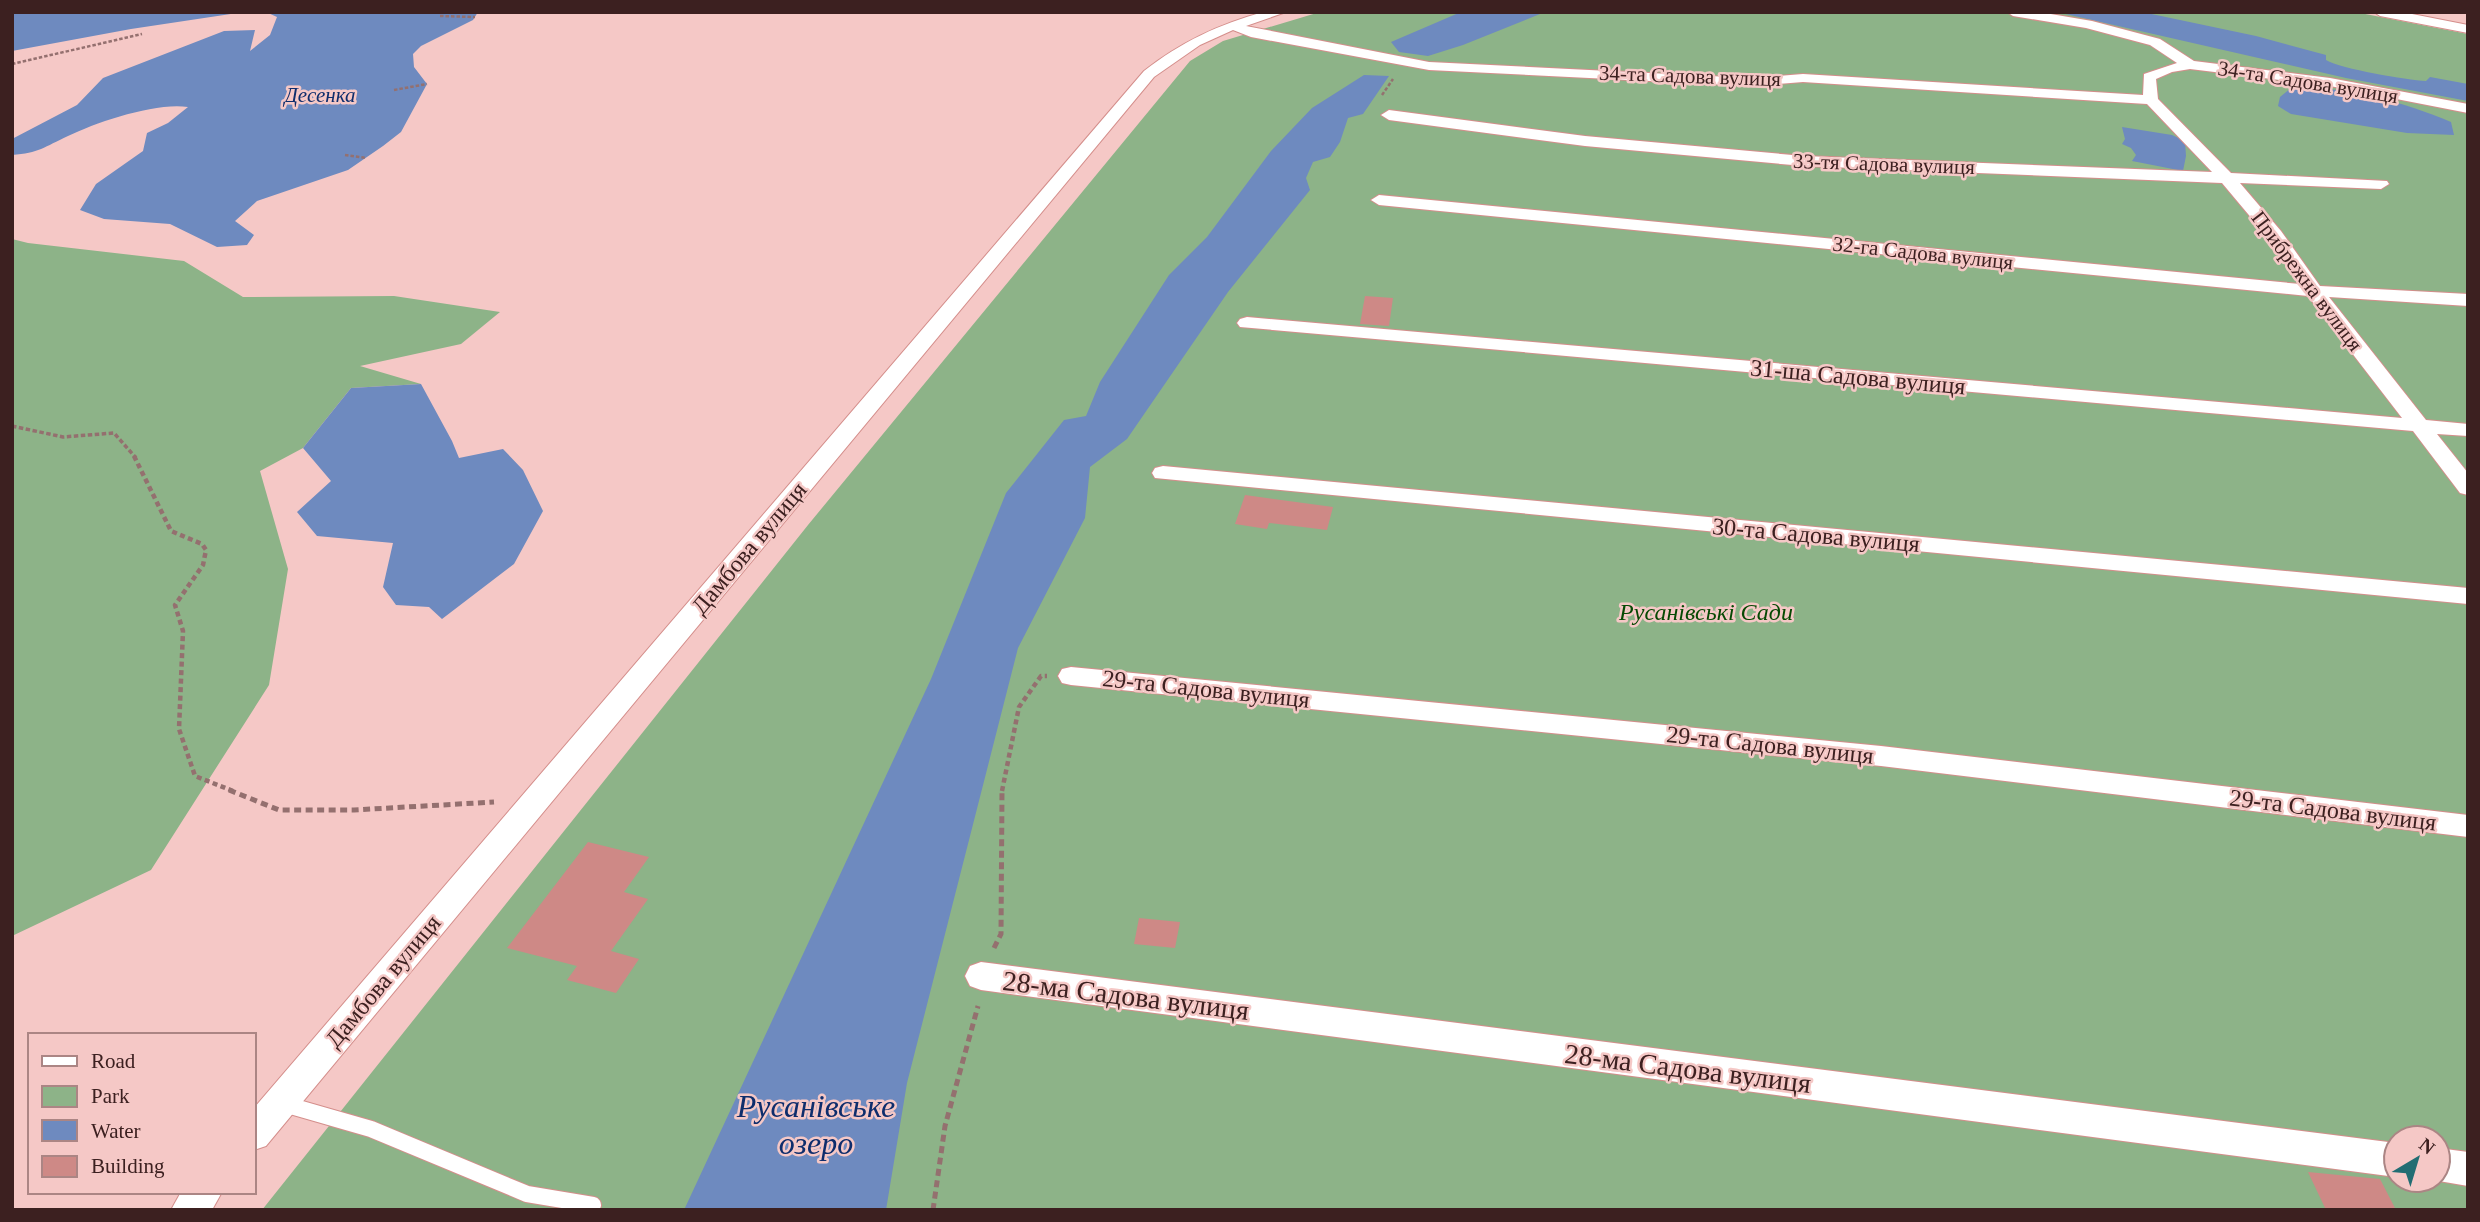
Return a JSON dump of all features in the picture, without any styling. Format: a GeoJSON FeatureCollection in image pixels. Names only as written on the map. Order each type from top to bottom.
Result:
{"type":"FeatureCollection","features":[{"type":"Feature","properties":{"kind":"street","name":"Дамбова вулиця"},"geometry":{"type":"LineString","coordinates":[[256,1132],[1149,74],[1181,49],[1233,26],[1280,12]]}},
{"type":"Feature","properties":{"kind":"street"},"geometry":{"type":"LineString","coordinates":[[2013,12],[2087,24],[2155,42],[2190,65]]}},
{"type":"Feature","properties":{"kind":"street"},"geometry":{"type":"LineString","coordinates":[[2380,12],[2468,29]]}},
{"type":"Feature","properties":{"kind":"street","name":"34-та Садова вулиця"},"geometry":{"type":"LineString","coordinates":[[1233,26],[1251,33],[1408,63],[1750,82],[1803,78],[2151,100],[2149,77],[2169,68],[2190,65],[2339,84],[2468,110]]}},
{"type":"Feature","properties":{"kind":"street","name":"Прибрежна вулиця"},"geometry":{"type":"LineString","coordinates":[[2151,100],[2225,176],[2274,235],[2417,426],[2468,488]]}},
{"type":"Feature","properties":{"kind":"street","name":"33-тя Садова вулиця"},"geometry":{"type":"LineString","coordinates":[[1389,115],[1585,141],[1804,161],[2381,184]]}},
{"type":"Feature","properties":{"kind":"street","name":"32-га Садова вулиця"},"geometry":{"type":"LineString","coordinates":[[1379,200],[2314,291],[2468,300]]}},
{"type":"Feature","properties":{"kind":"street","name":"31-ша Садова вулиця"},"geometry":{"type":"LineString","coordinates":[[1247,323],[2468,430]]}},
{"type":"Feature","properties":{"kind":"street","name":"30-та Садова вулиця"},"geometry":{"type":"LineString","coordinates":[[1163,473],[2468,596]]}},
{"type":"Feature","properties":{"kind":"street","name":"29-та Садова вулиця"},"geometry":{"type":"LineString","coordinates":[[1071,676],[1881,756],[2468,826]]}},
{"type":"Feature","properties":{"kind":"street","name":"28-ма Садова вулиця"},"geometry":{"type":"LineString","coordinates":[[981,976],[2382,1158]]}},
{"type":"Feature","properties":{"kind":"street"},"geometry":{"type":"LineString","coordinates":[[189,1210],[202,1194]]}},
{"type":"Feature","properties":{"kind":"lane"},"geometry":{"type":"LineString","coordinates":[[280,1103],[371,1129],[527,1194],[593,1205]]}},
{"type":"Feature","properties":{"kind":"path"},"geometry":{"type":"LineString","coordinates":[[440,16],[475,17]]}},
{"type":"Feature","properties":{"kind":"path"},"geometry":{"type":"LineString","coordinates":[[12,64],[142,34]]}},
{"type":"Feature","properties":{"kind":"path"},"geometry":{"type":"LineString","coordinates":[[1389,115],[1374,108],[1393,78],[1408,63]]}},
{"type":"Feature","properties":{"kind":"path"},"geometry":{"type":"LineString","coordinates":[[394,90],[428,84]]}},
{"type":"Feature","properties":{"kind":"path"},"geometry":{"type":"LineString","coordinates":[[345,155],[366,158]]}},
{"type":"Feature","properties":{"kind":"path"},"geometry":{"type":"LineString","coordinates":[[12,426],[63,438],[114,433],[136,458],[171,531],[202,544],[206,550],[203,565],[175,606],[183,631],[179,729],[195,776],[279,810],[354,810],[537,799]]}},
{"type":"Feature","properties":{"kind":"path"},"geometry":{"type":"LineString","coordinates":[[933,1210],[944,1126],[978,1014],[981,976],[1001,934],[1002,781],[1019,707],[1041,676],[1071,676]]}},
{"type":"Feature","properties":{"kind":"green space","name":"Русанівські Сади"},"geometry":{"type":"Polygon","coordinates":[[[1320,12],[2355,12],[2468,34],[2468,1210],[262,1210],[808,525],[1190,61],[1223,41],[1320,12]]]}},
{"type":"Feature","properties":{"kind":"green space"},"geometry":{"type":"Polygon","coordinates":[[[12,239],[184,261],[243,297],[394,296],[500,312],[461,344],[360,366],[421,384],[351,388],[303,448],[260,471],[288,569],[269,685],[151,870],[12,936],[12,239]]]}},
{"type":"Feature","properties":{"kind":"water"},"geometry":{"type":"Polygon","coordinates":[[[12,12],[244,12],[12,51],[12,12]]]}},
{"type":"Feature","properties":{"kind":"water","name":"Десенка"},"geometry":{"type":"Polygon","coordinates":[[[266,12],[478,12],[473,20],[421,46],[413,54],[414,67],[427,84],[401,132],[348,170],[257,201],[235,221],[254,235],[247,245],[217,247],[170,224],[104,219],[80,210],[96,184],[143,151],[147,133],[168,123],[188,107],[160,107],[127,114],[35,151],[12,155],[12,139],[77,105],[103,78],[224,31],[255,30],[250,51],[270,35],[277,17],[266,12]]]}},
{"type":"Feature","properties":{"kind":"water"},"geometry":{"type":"Polygon","coordinates":[[[1461,12],[1545,12],[1428,56],[1399,52],[1391,42],[1461,12]]]}},
{"type":"Feature","properties":{"kind":"water"},"geometry":{"type":"Polygon","coordinates":[[[2057,12],[2142,12],[2256,36],[2326,55],[2326,60],[2359,70],[2417,80],[2426,81],[2430,77],[2468,84],[2468,101],[2346,78],[2057,12]]]}},
{"type":"Feature","properties":{"kind":"water","name":"Русанівське озеро"},"geometry":{"type":"Polygon","coordinates":[[[1364,75],[1389,76],[1363,114],[1348,118],[1340,142],[1330,157],[1313,162],[1306,178],[1310,190],[1228,292],[1127,439],[1090,467],[1085,518],[1018,648],[907,1083],[886,1210],[684,1210],[931,679],[1006,493],[1064,420],[1086,416],[1100,382],[1169,275],[1207,237],[1271,151],[1312,108],[1364,75]]]}},
{"type":"Feature","properties":{"kind":"water"},"geometry":{"type":"Polygon","coordinates":[[[2291,88],[2352,92],[2392,101],[2451,122],[2454,135],[2407,133],[2291,114],[2278,106],[2280,97],[2291,88]]]}},
{"type":"Feature","properties":{"kind":"water"},"geometry":{"type":"Polygon","coordinates":[[[2122,127],[2172,135],[2185,141],[2183,171],[2132,161],[2136,155],[2131,148],[2122,144],[2125,139],[2122,127]]]}},
{"type":"Feature","properties":{"kind":"water"},"geometry":{"type":"Polygon","coordinates":[[[421,384],[459,458],[503,449],[523,470],[543,511],[514,564],[442,619],[429,607],[396,605],[383,587],[393,543],[317,536],[297,512],[331,481],[303,448],[351,388],[421,384]]]}},
{"type":"Feature","properties":{"kind":"building"},"geometry":{"type":"Polygon","coordinates":[[[1365,296],[1393,298],[1389,326],[1360,324],[1365,296]]]}},
{"type":"Feature","properties":{"kind":"building"},"geometry":{"type":"Polygon","coordinates":[[[1245,495],[1333,507],[1327,530],[1269,523],[1267,529],[1235,524],[1245,495]]]}},
{"type":"Feature","properties":{"kind":"building"},"geometry":{"type":"Polygon","coordinates":[[[588,842],[649,857],[624,892],[648,899],[611,951],[639,959],[616,993],[567,980],[577,966],[507,948],[588,842]]]}},
{"type":"Feature","properties":{"kind":"building"},"geometry":{"type":"Polygon","coordinates":[[[1139,918],[1180,922],[1175,948],[1134,944],[1139,918]]]}},
{"type":"Feature","properties":{"kind":"building"},"geometry":{"type":"Polygon","coordinates":[[[2308,1172],[2380,1179],[2382,1194],[2388,1194],[2396,1210],[2326,1210],[2308,1172]]]}}]}
